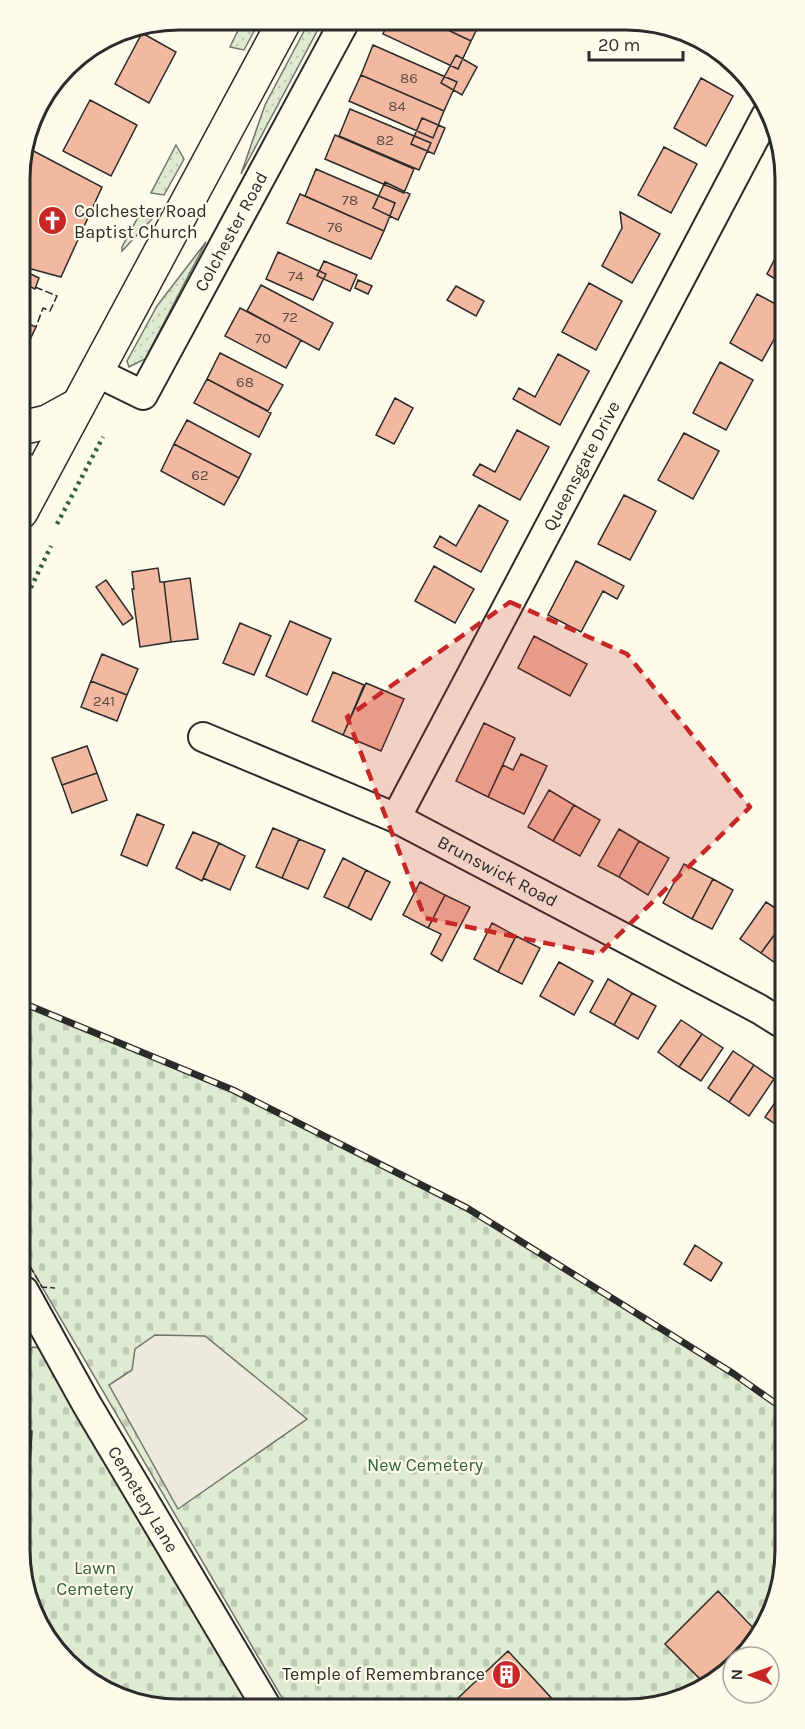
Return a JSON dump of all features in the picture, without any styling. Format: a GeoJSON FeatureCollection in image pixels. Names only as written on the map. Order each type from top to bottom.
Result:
{"type":"FeatureCollection","features":[{"type":"Feature","properties":{"kind":"main road"},"geometry":{"type":"LineString","coordinates":[[30,482],[78,405],[280,30]]}},
{"type":"Feature","properties":{"kind":"main road"},"geometry":{"type":"LineString","coordinates":[[30,426],[47,422],[78,405]]}},
{"type":"Feature","properties":{"kind":"street","name":"Colchester Road"},"geometry":{"type":"LineString","coordinates":[[96,372],[142,395],[340,30]]}},
{"type":"Feature","properties":{"kind":"street","name":"Queensgate Drive"},"geometry":{"type":"LineString","coordinates":[[396,818],[763,121]]}},
{"type":"Feature","properties":{"kind":"street","name":"Brunswick Road"},"geometry":{"type":"LineString","coordinates":[[203,737],[396,818],[775,1019]]}},
{"type":"Feature","properties":{"kind":"street","name":"Cemetery Lane"},"geometry":{"type":"LineString","coordinates":[[30,1301],[126,1472],[262,1699]]}},
{"type":"Feature","properties":{"kind":"highlighted area"},"geometry":{"type":"Polygon","coordinates":[[[510,602],[627,654],[750,807],[599,954],[425,918],[347,717],[510,602]]]}},
{"type":"Feature","properties":{"kind":"green space"},"geometry":{"type":"Polygon","coordinates":[[[238,30],[255,30],[244,50],[230,47],[238,30]]]}},
{"type":"Feature","properties":{"kind":"green space"},"geometry":{"type":"Polygon","coordinates":[[[305,30],[318,30],[241,174],[265,105],[305,30]]]}},
{"type":"Feature","properties":{"kind":"green space"},"geometry":{"type":"Polygon","coordinates":[[[176,145],[184,159],[164,195],[151,193],[176,145]]]}},
{"type":"Feature","properties":{"kind":"green space"},"geometry":{"type":"Polygon","coordinates":[[[144,206],[152,219],[122,251],[122,247],[144,206]]]}},
{"type":"Feature","properties":{"kind":"green space"},"geometry":{"type":"Polygon","coordinates":[[[206,242],[145,359],[129,367],[127,361],[157,306],[206,242]]]}},
{"type":"Feature","properties":{"kind":"green space","name":"New Cemetery"},"geometry":{"type":"Polygon","coordinates":[[[30,1006],[233,1090],[467,1208],[734,1374],[775,1403],[775,1560],[767,1598],[755,1625],[741,1645],[721,1645],[721,1665],[700,1679],[665,1694],[626,1699],[283,1699],[30,1266],[30,1006]]]}},
{"type":"Feature","properties":{"kind":"green space","name":"Lawn Cemetery"},"geometry":{"type":"Polygon","coordinates":[[[33,1347],[40,1348],[245,1699],[160,1698],[131,1691],[113,1684],[88,1668],[61,1641],[50,1625],[41,1607],[31,1569],[30,1350],[33,1347]]]}},
{"type":"Feature","properties":{"kind":"shaded area"},"geometry":{"type":"Polygon","coordinates":[[[155,1335],[205,1336],[307,1419],[178,1509],[109,1385],[132,1370],[135,1349],[155,1335]]]}},
{"type":"Feature","properties":{"kind":"building"},"geometry":{"type":"Polygon","coordinates":[[[385,30],[448,30],[471,41],[458,69],[383,34],[385,30]]]}},
{"type":"Feature","properties":{"kind":"building"},"geometry":{"type":"Polygon","coordinates":[[[448,30],[476,30],[471,41],[448,30]]]}},
{"type":"Feature","properties":{"kind":"building"},"geometry":{"type":"Polygon","coordinates":[[[144,34],[176,52],[149,103],[115,84],[141,35],[144,34]]]}},
{"type":"Feature","properties":{"kind":"building"},"geometry":{"type":"Polygon","coordinates":[[[373,45],[457,82],[444,111],[361,75],[373,45]]]}},
{"type":"Feature","properties":{"kind":"building"},"geometry":{"type":"Polygon","coordinates":[[[456,55],[477,67],[462,95],[441,83],[456,55]]]}},
{"type":"Feature","properties":{"kind":"building"},"geometry":{"type":"Polygon","coordinates":[[[361,75],[444,111],[433,138],[349,101],[361,75]]]}},
{"type":"Feature","properties":{"kind":"building"},"geometry":{"type":"Polygon","coordinates":[[[701,78],[733,96],[706,146],[674,128],[701,78]]]}},
{"type":"Feature","properties":{"kind":"building"},"geometry":{"type":"Polygon","coordinates":[[[90,100],[137,125],[111,176],[63,151],[90,100]]]}},
{"type":"Feature","properties":{"kind":"building"},"geometry":{"type":"Polygon","coordinates":[[[350,109],[431,143],[419,170],[339,136],[350,109]]]}},
{"type":"Feature","properties":{"kind":"building"},"geometry":{"type":"Polygon","coordinates":[[[422,118],[445,128],[434,154],[411,144],[422,118]]]}},
{"type":"Feature","properties":{"kind":"building"},"geometry":{"type":"Polygon","coordinates":[[[335,135],[414,169],[404,193],[325,159],[335,135]]]}},
{"type":"Feature","properties":{"kind":"building"},"geometry":{"type":"Polygon","coordinates":[[[664,147],[697,164],[671,213],[638,195],[664,147]]]}},
{"type":"Feature","properties":{"kind":"building","name":"Colchester Road Baptist Church"},"geometry":{"type":"Polygon","coordinates":[[[33,151],[102,187],[61,277],[30,269],[30,169],[33,151]]]}},
{"type":"Feature","properties":{"kind":"building"},"geometry":{"type":"Polygon","coordinates":[[[316,169],[395,203],[384,231],[305,196],[316,169]]]}},
{"type":"Feature","properties":{"kind":"building"},"geometry":{"type":"Polygon","coordinates":[[[385,182],[410,194],[398,220],[373,208],[385,182]]]}},
{"type":"Feature","properties":{"kind":"building"},"geometry":{"type":"Polygon","coordinates":[[[300,194],[384,231],[371,259],[287,223],[300,194]]]}},
{"type":"Feature","properties":{"kind":"building"},"geometry":{"type":"Polygon","coordinates":[[[620,212],[660,234],[632,283],[602,266],[622,228],[620,212]]]}},
{"type":"Feature","properties":{"kind":"building"},"geometry":{"type":"Polygon","coordinates":[[[278,252],[326,274],[313,300],[266,279],[278,252]]]}},
{"type":"Feature","properties":{"kind":"building"},"geometry":{"type":"Polygon","coordinates":[[[775,259],[775,279],[767,274],[775,259]]]}},
{"type":"Feature","properties":{"kind":"building"},"geometry":{"type":"Polygon","coordinates":[[[324,261],[357,275],[350,291],[317,276],[324,261]]]}},
{"type":"Feature","properties":{"kind":"building"},"geometry":{"type":"Polygon","coordinates":[[[30,274],[39,278],[35,289],[30,287],[30,274]]]}},
{"type":"Feature","properties":{"kind":"building"},"geometry":{"type":"Polygon","coordinates":[[[358,280],[372,286],[368,294],[355,288],[358,280]]]}},
{"type":"Feature","properties":{"kind":"building"},"geometry":{"type":"Polygon","coordinates":[[[589,283],[622,301],[596,350],[562,332],[589,283]]]}},
{"type":"Feature","properties":{"kind":"building"},"geometry":{"type":"Polygon","coordinates":[[[261,285],[333,323],[319,350],[247,311],[261,285]]]}},
{"type":"Feature","properties":{"kind":"building"},"geometry":{"type":"Polygon","coordinates":[[[456,286],[484,301],[476,316],[447,300],[456,286]]]}},
{"type":"Feature","properties":{"kind":"building"},"geometry":{"type":"Polygon","coordinates":[[[757,294],[775,304],[775,338],[762,361],[730,343],[757,294]]]}},
{"type":"Feature","properties":{"kind":"building"},"geometry":{"type":"Polygon","coordinates":[[[240,308],[301,340],[286,368],[225,336],[240,308]]]}},
{"type":"Feature","properties":{"kind":"building"},"geometry":{"type":"Polygon","coordinates":[[[30,324],[36,327],[30,339],[30,324]]]}},
{"type":"Feature","properties":{"kind":"building"},"geometry":{"type":"Polygon","coordinates":[[[220,353],[283,385],[268,411],[207,379],[220,353]]]}},
{"type":"Feature","properties":{"kind":"building"},"geometry":{"type":"Polygon","coordinates":[[[558,354],[589,371],[560,425],[513,399],[519,388],[535,397],[558,354]]]}},
{"type":"Feature","properties":{"kind":"building"},"geometry":{"type":"Polygon","coordinates":[[[720,362],[753,380],[726,430],[693,413],[720,362]]]}},
{"type":"Feature","properties":{"kind":"building"},"geometry":{"type":"Polygon","coordinates":[[[207,379],[271,413],[259,437],[194,403],[207,379]]]}},
{"type":"Feature","properties":{"kind":"building"},"geometry":{"type":"Polygon","coordinates":[[[395,398],[413,408],[394,444],[376,435],[395,398]]]}},
{"type":"Feature","properties":{"kind":"building"},"geometry":{"type":"Polygon","coordinates":[[[187,420],[251,454],[239,478],[174,444],[187,420]]]}},
{"type":"Feature","properties":{"kind":"building"},"geometry":{"type":"Polygon","coordinates":[[[517,430],[549,447],[520,500],[473,475],[480,464],[495,472],[517,430]]]}},
{"type":"Feature","properties":{"kind":"building"},"geometry":{"type":"Polygon","coordinates":[[[684,433],[719,451],[693,499],[658,480],[684,433]]]}},
{"type":"Feature","properties":{"kind":"building"},"geometry":{"type":"Polygon","coordinates":[[[174,444],[239,478],[224,505],[161,471],[174,444]]]}},
{"type":"Feature","properties":{"kind":"building"},"geometry":{"type":"Polygon","coordinates":[[[624,495],[656,511],[630,560],[598,544],[624,495]]]}},
{"type":"Feature","properties":{"kind":"building"},"geometry":{"type":"Polygon","coordinates":[[[479,505],[508,521],[481,572],[434,547],[440,536],[456,546],[479,505]]]}},
{"type":"Feature","properties":{"kind":"building"},"geometry":{"type":"Polygon","coordinates":[[[576,561],[624,586],[617,599],[603,591],[581,632],[548,615],[576,561]]]}},
{"type":"Feature","properties":{"kind":"building"},"geometry":{"type":"Polygon","coordinates":[[[434,566],[474,589],[455,623],[415,601],[434,566]]]}},
{"type":"Feature","properties":{"kind":"building"},"geometry":{"type":"Polygon","coordinates":[[[158,568],[160,582],[164,582],[171,642],[140,647],[132,589],[134,589],[132,572],[158,568]]]}},
{"type":"Feature","properties":{"kind":"building"},"geometry":{"type":"Polygon","coordinates":[[[190,578],[198,639],[171,642],[164,582],[190,578]]]}},
{"type":"Feature","properties":{"kind":"building"},"geometry":{"type":"Polygon","coordinates":[[[106,580],[133,618],[123,625],[96,587],[106,580]]]}},
{"type":"Feature","properties":{"kind":"building"},"geometry":{"type":"Polygon","coordinates":[[[290,621],[331,639],[307,695],[266,676],[290,621]]]}},
{"type":"Feature","properties":{"kind":"building"},"geometry":{"type":"Polygon","coordinates":[[[240,623],[271,636],[254,675],[223,663],[240,623]]]}},
{"type":"Feature","properties":{"kind":"building"},"geometry":{"type":"Polygon","coordinates":[[[534,636],[587,664],[570,696],[518,668],[534,636]]]}},
{"type":"Feature","properties":{"kind":"building"},"geometry":{"type":"Polygon","coordinates":[[[102,654],[138,669],[127,695],[91,681],[102,654]]]}},
{"type":"Feature","properties":{"kind":"building"},"geometry":{"type":"Polygon","coordinates":[[[333,672],[364,685],[343,735],[312,721],[333,672]]]}},
{"type":"Feature","properties":{"kind":"building"},"geometry":{"type":"Polygon","coordinates":[[[91,681],[127,695],[117,721],[81,707],[91,681]]]}},
{"type":"Feature","properties":{"kind":"building"},"geometry":{"type":"Polygon","coordinates":[[[366,683],[404,699],[381,751],[343,735],[366,683]]]}},
{"type":"Feature","properties":{"kind":"building"},"geometry":{"type":"Polygon","coordinates":[[[484,723],[515,738],[488,797],[456,781],[484,723]]]}},
{"type":"Feature","properties":{"kind":"building"},"geometry":{"type":"Polygon","coordinates":[[[87,746],[97,773],[62,785],[52,758],[87,746]]]}},
{"type":"Feature","properties":{"kind":"building"},"geometry":{"type":"Polygon","coordinates":[[[521,754],[547,766],[524,814],[488,797],[503,765],[513,770],[521,754]]]}},
{"type":"Feature","properties":{"kind":"building"},"geometry":{"type":"Polygon","coordinates":[[[97,773],[107,800],[72,813],[62,785],[97,773]]]}},
{"type":"Feature","properties":{"kind":"building"},"geometry":{"type":"Polygon","coordinates":[[[549,790],[574,805],[553,841],[528,827],[549,790]]]}},
{"type":"Feature","properties":{"kind":"building"},"geometry":{"type":"Polygon","coordinates":[[[574,805],[600,820],[580,856],[553,841],[574,805]]]}},
{"type":"Feature","properties":{"kind":"building"},"geometry":{"type":"Polygon","coordinates":[[[137,814],[164,825],[147,866],[121,855],[137,814]]]}},
{"type":"Feature","properties":{"kind":"building"},"geometry":{"type":"Polygon","coordinates":[[[273,828],[299,839],[282,878],[256,867],[273,828]]]}},
{"type":"Feature","properties":{"kind":"building"},"geometry":{"type":"Polygon","coordinates":[[[619,829],[639,841],[619,877],[598,866],[619,829]]]}},
{"type":"Feature","properties":{"kind":"building"},"geometry":{"type":"Polygon","coordinates":[[[193,832],[219,843],[202,881],[176,868],[193,832]]]}},
{"type":"Feature","properties":{"kind":"building"},"geometry":{"type":"Polygon","coordinates":[[[299,839],[325,850],[308,889],[282,878],[299,839]]]}},
{"type":"Feature","properties":{"kind":"building"},"geometry":{"type":"Polygon","coordinates":[[[639,841],[669,858],[648,895],[619,877],[639,841]]]}},
{"type":"Feature","properties":{"kind":"building"},"geometry":{"type":"Polygon","coordinates":[[[219,843],[245,856],[230,890],[203,878],[219,843]]]}},
{"type":"Feature","properties":{"kind":"building"},"geometry":{"type":"Polygon","coordinates":[[[343,858],[366,870],[348,908],[324,897],[343,858]]]}},
{"type":"Feature","properties":{"kind":"building"},"geometry":{"type":"Polygon","coordinates":[[[684,864],[713,879],[692,919],[663,903],[684,864]]]}},
{"type":"Feature","properties":{"kind":"building"},"geometry":{"type":"Polygon","coordinates":[[[366,870],[390,882],[371,920],[348,908],[366,870]]]}},
{"type":"Feature","properties":{"kind":"building"},"geometry":{"type":"Polygon","coordinates":[[[713,879],[733,890],[712,929],[692,919],[713,879]]]}},
{"type":"Feature","properties":{"kind":"building"},"geometry":{"type":"Polygon","coordinates":[[[420,882],[445,895],[428,928],[403,915],[420,882]]]}},
{"type":"Feature","properties":{"kind":"building"},"geometry":{"type":"Polygon","coordinates":[[[445,895],[470,907],[442,961],[431,954],[441,934],[428,928],[445,895]]]}},
{"type":"Feature","properties":{"kind":"building"},"geometry":{"type":"Polygon","coordinates":[[[766,902],[775,908],[775,934],[761,953],[740,939],[766,902]]]}},
{"type":"Feature","properties":{"kind":"building"},"geometry":{"type":"Polygon","coordinates":[[[492,923],[516,936],[498,972],[474,959],[492,923]]]}},
{"type":"Feature","properties":{"kind":"building"},"geometry":{"type":"Polygon","coordinates":[[[775,934],[775,963],[761,953],[775,934]]]}},
{"type":"Feature","properties":{"kind":"building"},"geometry":{"type":"Polygon","coordinates":[[[516,936],[540,948],[522,984],[498,972],[516,936]]]}},
{"type":"Feature","properties":{"kind":"building"},"geometry":{"type":"Polygon","coordinates":[[[559,962],[593,981],[574,1015],[540,996],[559,962]]]}},
{"type":"Feature","properties":{"kind":"building"},"geometry":{"type":"Polygon","coordinates":[[[608,979],[632,993],[614,1025],[590,1012],[608,979]]]}},
{"type":"Feature","properties":{"kind":"building"},"geometry":{"type":"Polygon","coordinates":[[[632,993],[656,1006],[638,1039],[614,1025],[632,993]]]}},
{"type":"Feature","properties":{"kind":"building"},"geometry":{"type":"Polygon","coordinates":[[[681,1020],[702,1034],[679,1067],[658,1052],[681,1020]]]}},
{"type":"Feature","properties":{"kind":"building"},"geometry":{"type":"Polygon","coordinates":[[[702,1034],[723,1048],[701,1081],[679,1067],[702,1034]]]}},
{"type":"Feature","properties":{"kind":"building"},"geometry":{"type":"Polygon","coordinates":[[[733,1051],[754,1065],[729,1102],[708,1088],[733,1051]]]}},
{"type":"Feature","properties":{"kind":"building"},"geometry":{"type":"Polygon","coordinates":[[[754,1065],[774,1079],[749,1116],[729,1102],[754,1065]]]}},
{"type":"Feature","properties":{"kind":"building"},"geometry":{"type":"Polygon","coordinates":[[[775,1103],[775,1124],[765,1117],[775,1103]]]}},
{"type":"Feature","properties":{"kind":"building"},"geometry":{"type":"Polygon","coordinates":[[[695,1245],[722,1263],[711,1281],[684,1264],[695,1245]]]}},
{"type":"Feature","properties":{"kind":"building"},"geometry":{"type":"Polygon","coordinates":[[[30,1431],[32,1431],[30,1465],[30,1431]]]}},
{"type":"Feature","properties":{"kind":"building"},"geometry":{"type":"Polygon","coordinates":[[[718,1591],[753,1628],[741,1645],[721,1645],[721,1665],[700,1679],[665,1644],[718,1591]]]}},
{"type":"Feature","properties":{"kind":"building","name":"Temple of Remembrance"},"geometry":{"type":"Polygon","coordinates":[[[508,1651],[552,1699],[459,1699],[508,1651]]]}},
{"type":"Feature","properties":{"kind":"railway"},"geometry":{"type":"LineString","coordinates":[[30,1006],[233,1090],[467,1208],[734,1374],[775,1403]]}},
{"type":"Feature","properties":{"kind":"hedge"},"geometry":{"type":"LineString","coordinates":[[57,524],[103,437]]}},
{"type":"Feature","properties":{"kind":"hedge"},"geometry":{"type":"LineString","coordinates":[[30,589],[51,546]]}},
{"type":"Feature","properties":{"kind":"fence"},"geometry":{"type":"LineString","coordinates":[[35,287],[57,296],[50,311],[43,308],[36,327]]}},
{"type":"Feature","properties":{"kind":"fence"},"geometry":{"type":"LineString","coordinates":[[30,1266],[42,1287],[55,1288]]}},
{"type":"Feature","properties":{"kind":"place","name":"Colchester Road Baptist Church"},"geometry":{"type":"Point","coordinates":[53,221]}},
{"type":"Feature","properties":{"kind":"place","name":"Temple of Remembrance"},"geometry":{"type":"Point","coordinates":[506,1674]}}]}
